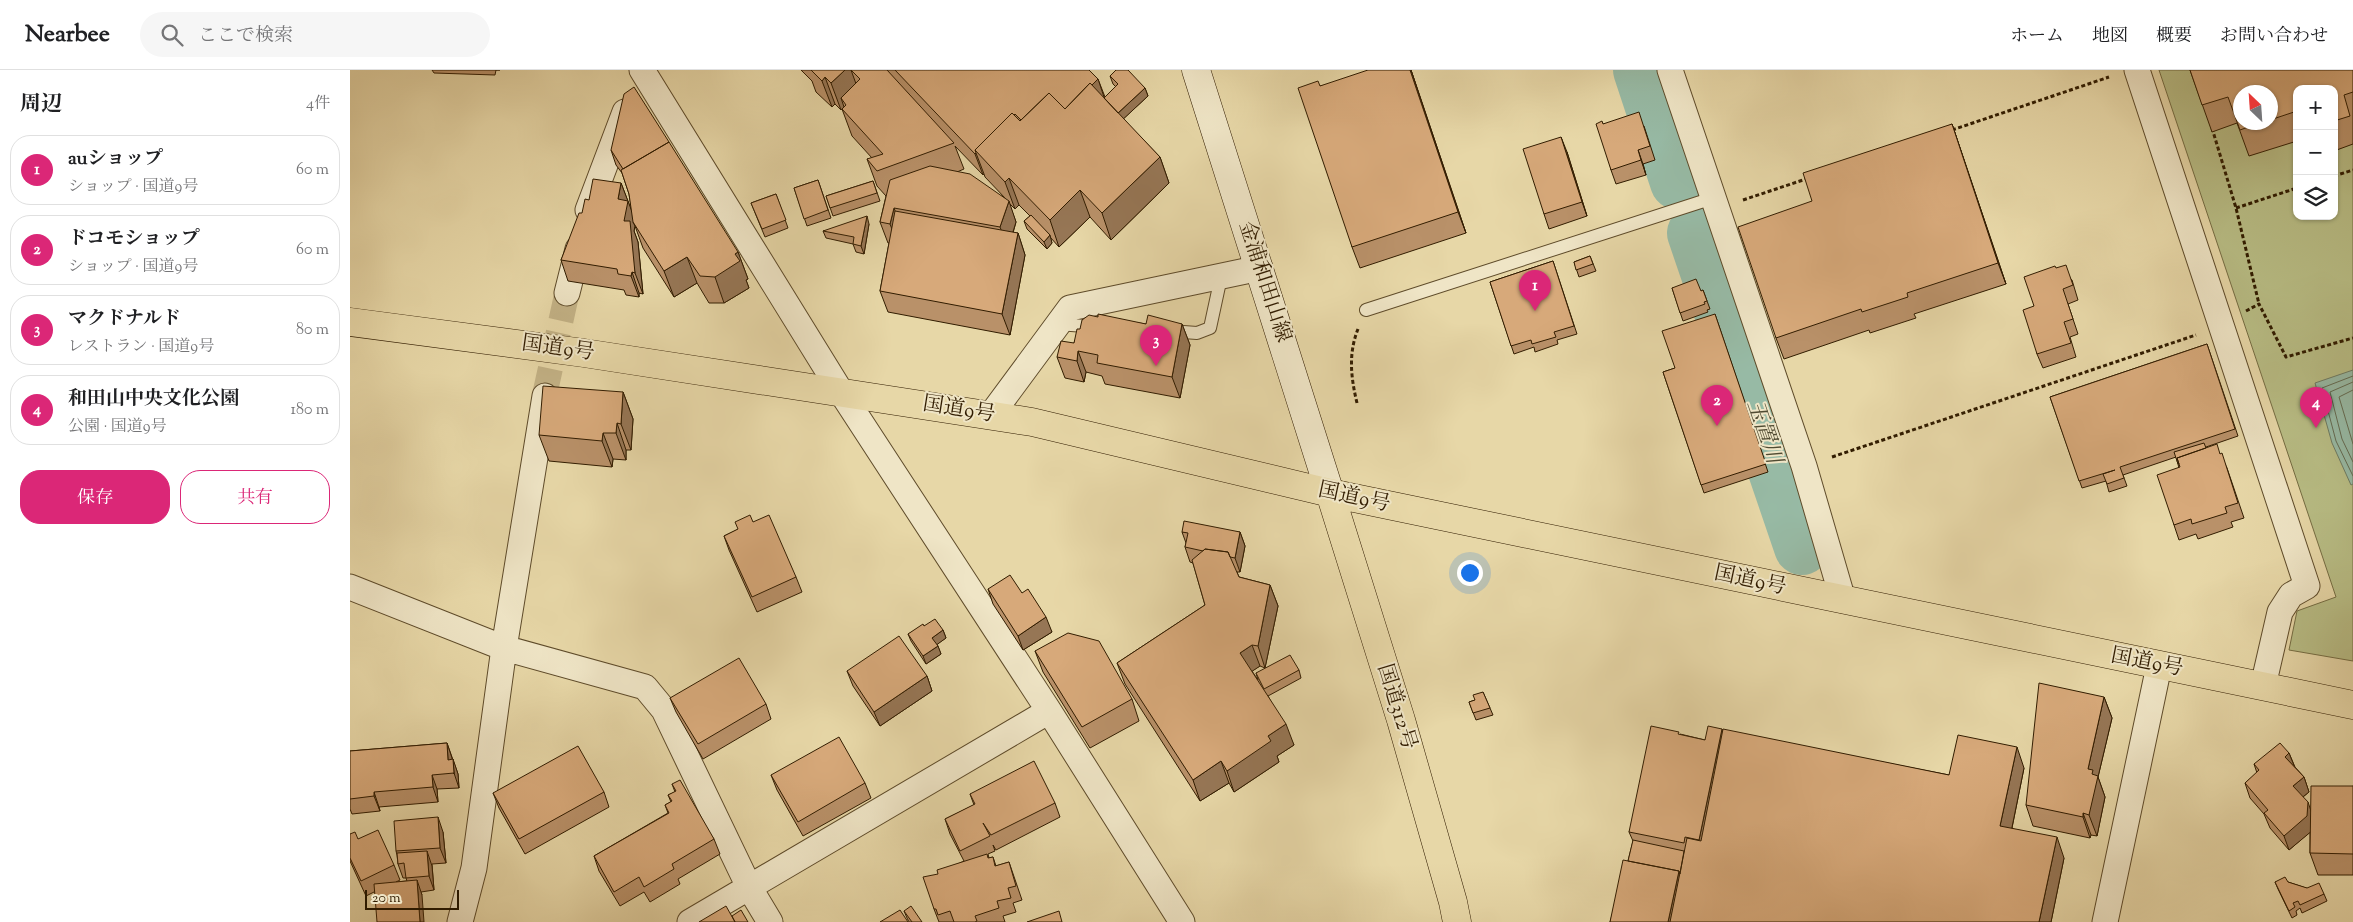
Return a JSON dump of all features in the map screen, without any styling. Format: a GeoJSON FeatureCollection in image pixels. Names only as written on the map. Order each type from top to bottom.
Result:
{"type":"FeatureCollection","features":[{"type":"Feature","properties":{"kind":"highway","name":"国道9号"},"geometry":{"type":"LineString","coordinates":[[350,322],[584,353],[1032,422],[1330,493],[2353,705]]}},
{"type":"Feature","properties":{"kind":"highway","name":"国道312号"},"geometry":{"type":"LineString","coordinates":[[1330,493],[1401,720],[1457,922]]}},
{"type":"Feature","properties":{"kind":"main road","name":"金浦和田山線"},"geometry":{"type":"LineString","coordinates":[[1198,70],[1330,493]]}},
{"type":"Feature","properties":{"kind":"street"},"geometry":{"type":"LineString","coordinates":[[567,293],[589,206],[642,70]]}},
{"type":"Feature","properties":{"kind":"street"},"geometry":{"type":"LineString","coordinates":[[642,70],[841,392],[1182,922]]}},
{"type":"Feature","properties":{"kind":"street"},"geometry":{"type":"LineString","coordinates":[[1670,70],[1804,466],[1843,600]]}},
{"type":"Feature","properties":{"kind":"street"},"geometry":{"type":"LineString","coordinates":[[2138,70],[2306,586],[2291,595],[2280,612],[2263,686]]}},
{"type":"Feature","properties":{"kind":"street"},"geometry":{"type":"LineString","coordinates":[[991,415],[1070,308],[1260,268]]}},
{"type":"Feature","properties":{"kind":"street"},"geometry":{"type":"LineString","coordinates":[[460,922],[474,868],[504,648],[545,393]]}},
{"type":"Feature","properties":{"kind":"street"},"geometry":{"type":"LineString","coordinates":[[350,587],[504,648],[645,687],[664,710],[749,887],[770,922]]}},
{"type":"Feature","properties":{"kind":"street"},"geometry":{"type":"LineString","coordinates":[[2105,922],[2160,666]]}},
{"type":"Feature","properties":{"kind":"street"},"geometry":{"type":"LineString","coordinates":[[690,922],[1048,711]]}},
{"type":"Feature","properties":{"kind":"lane"},"geometry":{"type":"LineString","coordinates":[[1366,310],[1715,203]]}},
{"type":"Feature","properties":{"kind":"lane"},"geometry":{"type":"LineString","coordinates":[[1157,331],[1197,333],[1210,328],[1221,276]]}},
{"type":"Feature","properties":{"kind":"lane"},"geometry":{"type":"LineString","coordinates":[[1058,324],[1108,327]]}},
{"type":"Feature","properties":{"kind":"path"},"geometry":{"type":"LineString","coordinates":[[1951,130],[2110,76]]}},
{"type":"Feature","properties":{"kind":"path"},"geometry":{"type":"LineString","coordinates":[[2211,125],[2236,208],[2259,304],[2286,357],[2353,338]]}},
{"type":"Feature","properties":{"kind":"path"},"geometry":{"type":"LineString","coordinates":[[2337,175],[2353,170]]}},
{"type":"Feature","properties":{"kind":"path"},"geometry":{"type":"LineString","coordinates":[[1715,203],[1810,177]]}},
{"type":"Feature","properties":{"kind":"path"},"geometry":{"type":"LineString","coordinates":[[2236,208],[2293,189]]}},
{"type":"Feature","properties":{"kind":"path"},"geometry":{"type":"LineString","coordinates":[[1804,466],[2221,326],[2259,304]]}},
{"type":"Feature","properties":{"kind":"path"},"geometry":{"type":"LineString","coordinates":[[1357,403],[1352,380],[1352,358],[1356,337],[1366,310]]}},
{"type":"Feature","properties":{"kind":"green space"},"geometry":{"type":"Polygon","coordinates":[[[2159,70],[2353,70],[2353,661],[2289,650],[2297,611],[2336,597],[2159,70]]]}},
{"type":"Feature","properties":{"kind":"water"},"geometry":{"type":"Polygon","coordinates":[[[2353,370],[2353,484],[2351,485],[2332,443],[2315,383],[2353,370]]]}},
{"type":"Feature","properties":{"kind":"building"},"geometry":{"type":"Polygon","coordinates":[[[811,70],[845,70],[831,83],[825,77],[822,81],[811,70]]]}},
{"type":"Feature","properties":{"kind":"building"},"geometry":{"type":"Polygon","coordinates":[[[851,70],[887,70],[954,143],[877,171],[867,159],[883,154],[842,109],[846,105],[841,98],[860,79],[851,70]]]}},
{"type":"Feature","properties":{"kind":"building"},"geometry":{"type":"Polygon","coordinates":[[[895,70],[1089,70],[1098,79],[1092,85],[1090,83],[1065,109],[1049,93],[1021,120],[1012,113],[975,150],[975,154],[895,70]]]}},
{"type":"Feature","properties":{"kind":"building"},"geometry":{"type":"Polygon","coordinates":[[[1116,70],[1128,70],[1145,88],[1118,113],[1104,98],[1118,84],[1110,76],[1116,70]]]}},
{"type":"Feature","properties":{"kind":"building"},"geometry":{"type":"Polygon","coordinates":[[[1368,70],[1410,70],[1458,212],[1352,247],[1298,88],[1318,81],[1320,86],[1368,70]]]}},
{"type":"Feature","properties":{"kind":"building"},"geometry":{"type":"Polygon","coordinates":[[[2190,70],[2353,70],[2353,92],[2344,95],[2350,116],[2338,120],[2338,85],[2293,85],[2293,112],[2278,117],[2278,85],[2233,85],[2233,111],[2228,97],[2202,105],[2190,70]]]}},
{"type":"Feature","properties":{"kind":"building"},"geometry":{"type":"Polygon","coordinates":[[[1090,83],[1160,157],[1102,213],[1080,190],[1050,220],[1009,178],[1005,182],[975,150],[1012,113],[1020,121],[1049,93],[1065,109],[1090,83]]]}},
{"type":"Feature","properties":{"kind":"building"},"geometry":{"type":"Polygon","coordinates":[[[634,87],[669,142],[623,169],[611,150],[624,94],[634,87]]]}},
{"type":"Feature","properties":{"kind":"building"},"geometry":{"type":"Polygon","coordinates":[[[1639,112],[1650,146],[1638,150],[1641,160],[1611,170],[1596,124],[1602,121],[1603,124],[1639,112]]]}},
{"type":"Feature","properties":{"kind":"building"},"geometry":{"type":"Polygon","coordinates":[[[1952,124],[1998,263],[1907,293],[1908,297],[1862,312],[1861,309],[1776,338],[1738,227],[1812,201],[1803,173],[1952,124]]]}},
{"type":"Feature","properties":{"kind":"building"},"geometry":{"type":"Polygon","coordinates":[[[1561,137],[1582,202],[1544,214],[1523,149],[1561,137]]]}},
{"type":"Feature","properties":{"kind":"building"},"geometry":{"type":"Polygon","coordinates":[[[669,142],[738,252],[735,254],[740,261],[715,277],[700,276],[687,257],[664,271],[633,222],[629,194],[621,170],[669,142]]]}},
{"type":"Feature","properties":{"kind":"building"},"geometry":{"type":"Polygon","coordinates":[[[930,166],[970,174],[1009,201],[1000,227],[894,208],[890,224],[880,222],[890,180],[930,166]]]}},
{"type":"Feature","properties":{"kind":"building"},"geometry":{"type":"Polygon","coordinates":[[[593,179],[621,183],[618,199],[628,201],[624,221],[630,221],[635,273],[632,272],[631,276],[618,274],[617,269],[561,260],[579,213],[582,213],[585,199],[589,200],[593,179]]]}},
{"type":"Feature","properties":{"kind":"building"},"geometry":{"type":"Polygon","coordinates":[[[818,180],[828,210],[804,219],[794,188],[818,180]]]}},
{"type":"Feature","properties":{"kind":"building"},"geometry":{"type":"Polygon","coordinates":[[[873,181],[877,193],[830,208],[826,196],[873,181]]]}},
{"type":"Feature","properties":{"kind":"building"},"geometry":{"type":"Polygon","coordinates":[[[776,194],[786,220],[762,229],[751,203],[776,194]]]}},
{"type":"Feature","properties":{"kind":"building"},"geometry":{"type":"Polygon","coordinates":[[[895,211],[1018,233],[1002,314],[880,291],[895,211]]]}},
{"type":"Feature","properties":{"kind":"building"},"geometry":{"type":"Polygon","coordinates":[[[1031,215],[1050,235],[1044,242],[1024,221],[1031,215]]]}},
{"type":"Feature","properties":{"kind":"building"},"geometry":{"type":"Polygon","coordinates":[[[867,216],[861,246],[853,244],[854,237],[823,231],[867,216]]]}},
{"type":"Feature","properties":{"kind":"building"},"geometry":{"type":"Polygon","coordinates":[[[1590,256],[1593,264],[1576,270],[1574,262],[1590,256]]]}},
{"type":"Feature","properties":{"kind":"building"},"geometry":{"type":"Polygon","coordinates":[[[1553,261],[1574,326],[1554,332],[1556,337],[1532,344],[1531,340],[1511,346],[1490,282],[1553,261]]]}},
{"type":"Feature","properties":{"kind":"building"},"geometry":{"type":"Polygon","coordinates":[[[2066,265],[2073,285],[2063,289],[2073,319],[2064,322],[2071,343],[2037,354],[2023,310],[2034,306],[2024,277],[2055,266],[2056,268],[2066,265]]]}},
{"type":"Feature","properties":{"kind":"building"},"geometry":{"type":"Polygon","coordinates":[[[1696,279],[1707,301],[1704,302],[1705,304],[1680,313],[1672,288],[1696,279]]]}},
{"type":"Feature","properties":{"kind":"building"},"geometry":{"type":"Polygon","coordinates":[[[1098,314],[1146,324],[1148,315],[1182,324],[1172,377],[1097,363],[1098,355],[1078,351],[1077,361],[1057,357],[1061,341],[1074,343],[1077,329],[1080,329],[1082,320],[1089,315],[1098,317],[1098,314]]]}},
{"type":"Feature","properties":{"kind":"building"},"geometry":{"type":"Polygon","coordinates":[[[1715,314],[1766,464],[1701,485],[1663,372],[1675,368],[1662,331],[1715,314]]]}},
{"type":"Feature","properties":{"kind":"building"},"geometry":{"type":"Polygon","coordinates":[[[2207,344],[2235,429],[2120,467],[2124,478],[2107,484],[2103,474],[2115,470],[2079,481],[2050,397],[2207,344]]]}},
{"type":"Feature","properties":{"kind":"building"},"geometry":{"type":"Polygon","coordinates":[[[543,386],[623,392],[621,424],[617,423],[616,433],[603,433],[602,441],[539,435],[543,386]]]}},
{"type":"Feature","properties":{"kind":"building"},"geometry":{"type":"Polygon","coordinates":[[[2204,443],[2206,448],[2177,458],[2178,464],[2174,452],[2204,443]]]}},
{"type":"Feature","properties":{"kind":"building"},"geometry":{"type":"Polygon","coordinates":[[[2217,444],[2220,454],[2222,453],[2238,503],[2225,507],[2227,513],[2192,524],[2191,519],[2174,525],[2157,475],[2180,467],[2177,458],[2217,444]]]}},
{"type":"Feature","properties":{"kind":"building"},"geometry":{"type":"Polygon","coordinates":[[[750,515],[753,522],[769,515],[796,577],[752,597],[724,536],[738,529],[735,522],[750,515]]]}},
{"type":"Feature","properties":{"kind":"building"},"geometry":{"type":"Polygon","coordinates":[[[1184,521],[1240,532],[1235,558],[1230,557],[1228,552],[1205,549],[1203,551],[1185,547],[1188,533],[1182,532],[1184,521]]]}},
{"type":"Feature","properties":{"kind":"building"},"geometry":{"type":"Polygon","coordinates":[[[1205,549],[1228,552],[1239,577],[1270,585],[1258,646],[1252,645],[1240,653],[1286,724],[1268,736],[1271,741],[1227,771],[1221,761],[1193,780],[1117,663],[1205,605],[1192,560],[1205,549]]]}},
{"type":"Feature","properties":{"kind":"building"},"geometry":{"type":"Polygon","coordinates":[[[1010,575],[1022,593],[1028,589],[1046,617],[1018,636],[988,589],[1010,575]]]}},
{"type":"Feature","properties":{"kind":"building"},"geometry":{"type":"Polygon","coordinates":[[[935,619],[943,630],[932,638],[938,646],[923,656],[908,634],[935,619]]]}},
{"type":"Feature","properties":{"kind":"building"},"geometry":{"type":"Polygon","coordinates":[[[1068,633],[1099,641],[1132,699],[1082,727],[1035,651],[1068,633]]]}},
{"type":"Feature","properties":{"kind":"building"},"geometry":{"type":"Polygon","coordinates":[[[899,636],[927,676],[874,712],[847,671],[899,636]]]}},
{"type":"Feature","properties":{"kind":"building"},"geometry":{"type":"Polygon","coordinates":[[[1290,655],[1299,670],[1264,689],[1256,673],[1290,655]]]}},
{"type":"Feature","properties":{"kind":"building"},"geometry":{"type":"Polygon","coordinates":[[[739,658],[766,704],[698,744],[670,698],[739,658]]]}},
{"type":"Feature","properties":{"kind":"building"},"geometry":{"type":"Polygon","coordinates":[[[2039,683],[2104,697],[2088,769],[2093,770],[2092,774],[2098,776],[2089,815],[2083,813],[2083,817],[2026,805],[2039,683]]]}},
{"type":"Feature","properties":{"kind":"building"},"geometry":{"type":"Polygon","coordinates":[[[1483,692],[1490,708],[1473,713],[1469,702],[1475,700],[1473,695],[1483,692]]]}},
{"type":"Feature","properties":{"kind":"building"},"geometry":{"type":"Polygon","coordinates":[[[1651,726],[1705,740],[1708,726],[1722,729],[1699,840],[1685,837],[1684,843],[1629,832],[1651,726]]]}},
{"type":"Feature","properties":{"kind":"building"},"geometry":{"type":"Polygon","coordinates":[[[1723,729],[1949,775],[1958,735],[2017,747],[2000,826],[2057,837],[2039,922],[1670,922],[1687,838],[1701,841],[1723,729]]]}},
{"type":"Feature","properties":{"kind":"building"},"geometry":{"type":"Polygon","coordinates":[[[839,737],[865,783],[798,822],[771,775],[839,737]]]}},
{"type":"Feature","properties":{"kind":"building"},"geometry":{"type":"Polygon","coordinates":[[[447,743],[448,760],[453,759],[454,773],[432,775],[433,787],[374,792],[374,796],[350,799],[350,751],[447,743]]]}},
{"type":"Feature","properties":{"kind":"building"},"geometry":{"type":"Polygon","coordinates":[[[2280,743],[2289,753],[2285,757],[2304,777],[2293,786],[2308,802],[2307,816],[2284,836],[2264,813],[2268,810],[2245,783],[2259,770],[2254,764],[2280,743]]]}},
{"type":"Feature","properties":{"kind":"building"},"geometry":{"type":"Polygon","coordinates":[[[578,746],[604,792],[519,839],[493,793],[578,746]]]}},
{"type":"Feature","properties":{"kind":"building"},"geometry":{"type":"Polygon","coordinates":[[[1034,761],[1055,803],[991,835],[983,823],[990,836],[960,851],[945,819],[975,804],[970,794],[1034,761]]]}},
{"type":"Feature","properties":{"kind":"building"},"geometry":{"type":"Polygon","coordinates":[[[680,780],[714,839],[672,864],[674,869],[644,887],[639,877],[614,892],[594,856],[669,813],[665,805],[672,801],[668,795],[676,791],[672,784],[680,780]]]}},
{"type":"Feature","properties":{"kind":"building"},"geometry":{"type":"Polygon","coordinates":[[[2311,786],[2353,786],[2353,854],[2310,853],[2311,786]]]}},
{"type":"Feature","properties":{"kind":"building"},"geometry":{"type":"Polygon","coordinates":[[[438,817],[440,848],[396,851],[394,821],[438,817]]]}},
{"type":"Feature","properties":{"kind":"building"},"geometry":{"type":"Polygon","coordinates":[[[378,830],[394,865],[361,881],[350,858],[350,834],[355,832],[358,839],[378,830]]]}},
{"type":"Feature","properties":{"kind":"building"},"geometry":{"type":"Polygon","coordinates":[[[1633,840],[1684,851],[1680,874],[1679,871],[1628,861],[1633,840]]]}},
{"type":"Feature","properties":{"kind":"building"},"geometry":{"type":"Polygon","coordinates":[[[427,851],[429,876],[406,878],[404,863],[398,864],[397,853],[427,851]]]}},
{"type":"Feature","properties":{"kind":"building"},"geometry":{"type":"Polygon","coordinates":[[[987,854],[988,858],[993,857],[995,866],[1009,862],[1016,886],[1008,888],[1011,898],[997,901],[999,908],[975,916],[977,921],[975,922],[954,922],[950,911],[938,915],[936,909],[934,909],[923,877],[938,874],[937,870],[987,854]]]}},
{"type":"Feature","properties":{"kind":"building"},"geometry":{"type":"Polygon","coordinates":[[[1623,860],[1679,871],[1668,922],[1610,922],[1623,860]]]}},
{"type":"Feature","properties":{"kind":"building"},"geometry":{"type":"Polygon","coordinates":[[[2285,877],[2288,882],[2307,888],[2319,883],[2324,894],[2300,905],[2298,901],[2293,903],[2295,907],[2289,911],[2275,882],[2285,877]]]}},
{"type":"Feature","properties":{"kind":"building"},"geometry":{"type":"Polygon","coordinates":[[[417,880],[420,922],[377,922],[374,884],[417,880]]]}},
{"type":"Feature","properties":{"kind":"building"},"geometry":{"type":"Polygon","coordinates":[[[726,906],[735,922],[699,922],[726,906]]]}},
{"type":"Feature","properties":{"kind":"building"},"geometry":{"type":"Polygon","coordinates":[[[911,906],[922,922],[912,922],[904,911],[911,906]]]}},
{"type":"Feature","properties":{"kind":"building"},"geometry":{"type":"Polygon","coordinates":[[[741,910],[748,922],[735,922],[732,916],[741,910]]]}},
{"type":"Feature","properties":{"kind":"building"},"geometry":{"type":"Polygon","coordinates":[[[900,910],[908,922],[880,922],[900,910]]]}},
{"type":"Feature","properties":{"kind":"building"},"geometry":{"type":"Polygon","coordinates":[[[1059,911],[1062,922],[1027,922],[1059,911]]]}},
{"type":"Feature","properties":{"kind":"waterway","name":"玉置川"},"geometry":{"type":"LineString","coordinates":[[1641,70],[1678,182]]}},
{"type":"Feature","properties":{"kind":"waterway","name":"玉置川"},"geometry":{"type":"LineString","coordinates":[[1695,233],[1802,547]]}},
{"type":"Feature","properties":{"kind":"tunnel"},"geometry":{"type":"LineString","coordinates":[[545,393],[567,293]]}},
{"type":"Feature","properties":{"kind":"place","name":"auショップ"},"geometry":{"type":"Point","coordinates":[1535,311]}},
{"type":"Feature","properties":{"kind":"place","name":"マクドナルド"},"geometry":{"type":"Point","coordinates":[1156,366]}},
{"type":"Feature","properties":{"kind":"place","name":"ドコモショップ"},"geometry":{"type":"Point","coordinates":[1717,426]}},
{"type":"Feature","properties":{"kind":"place","name":"和田山中央文化公園"},"geometry":{"type":"Point","coordinates":[2316,428]}}]}
